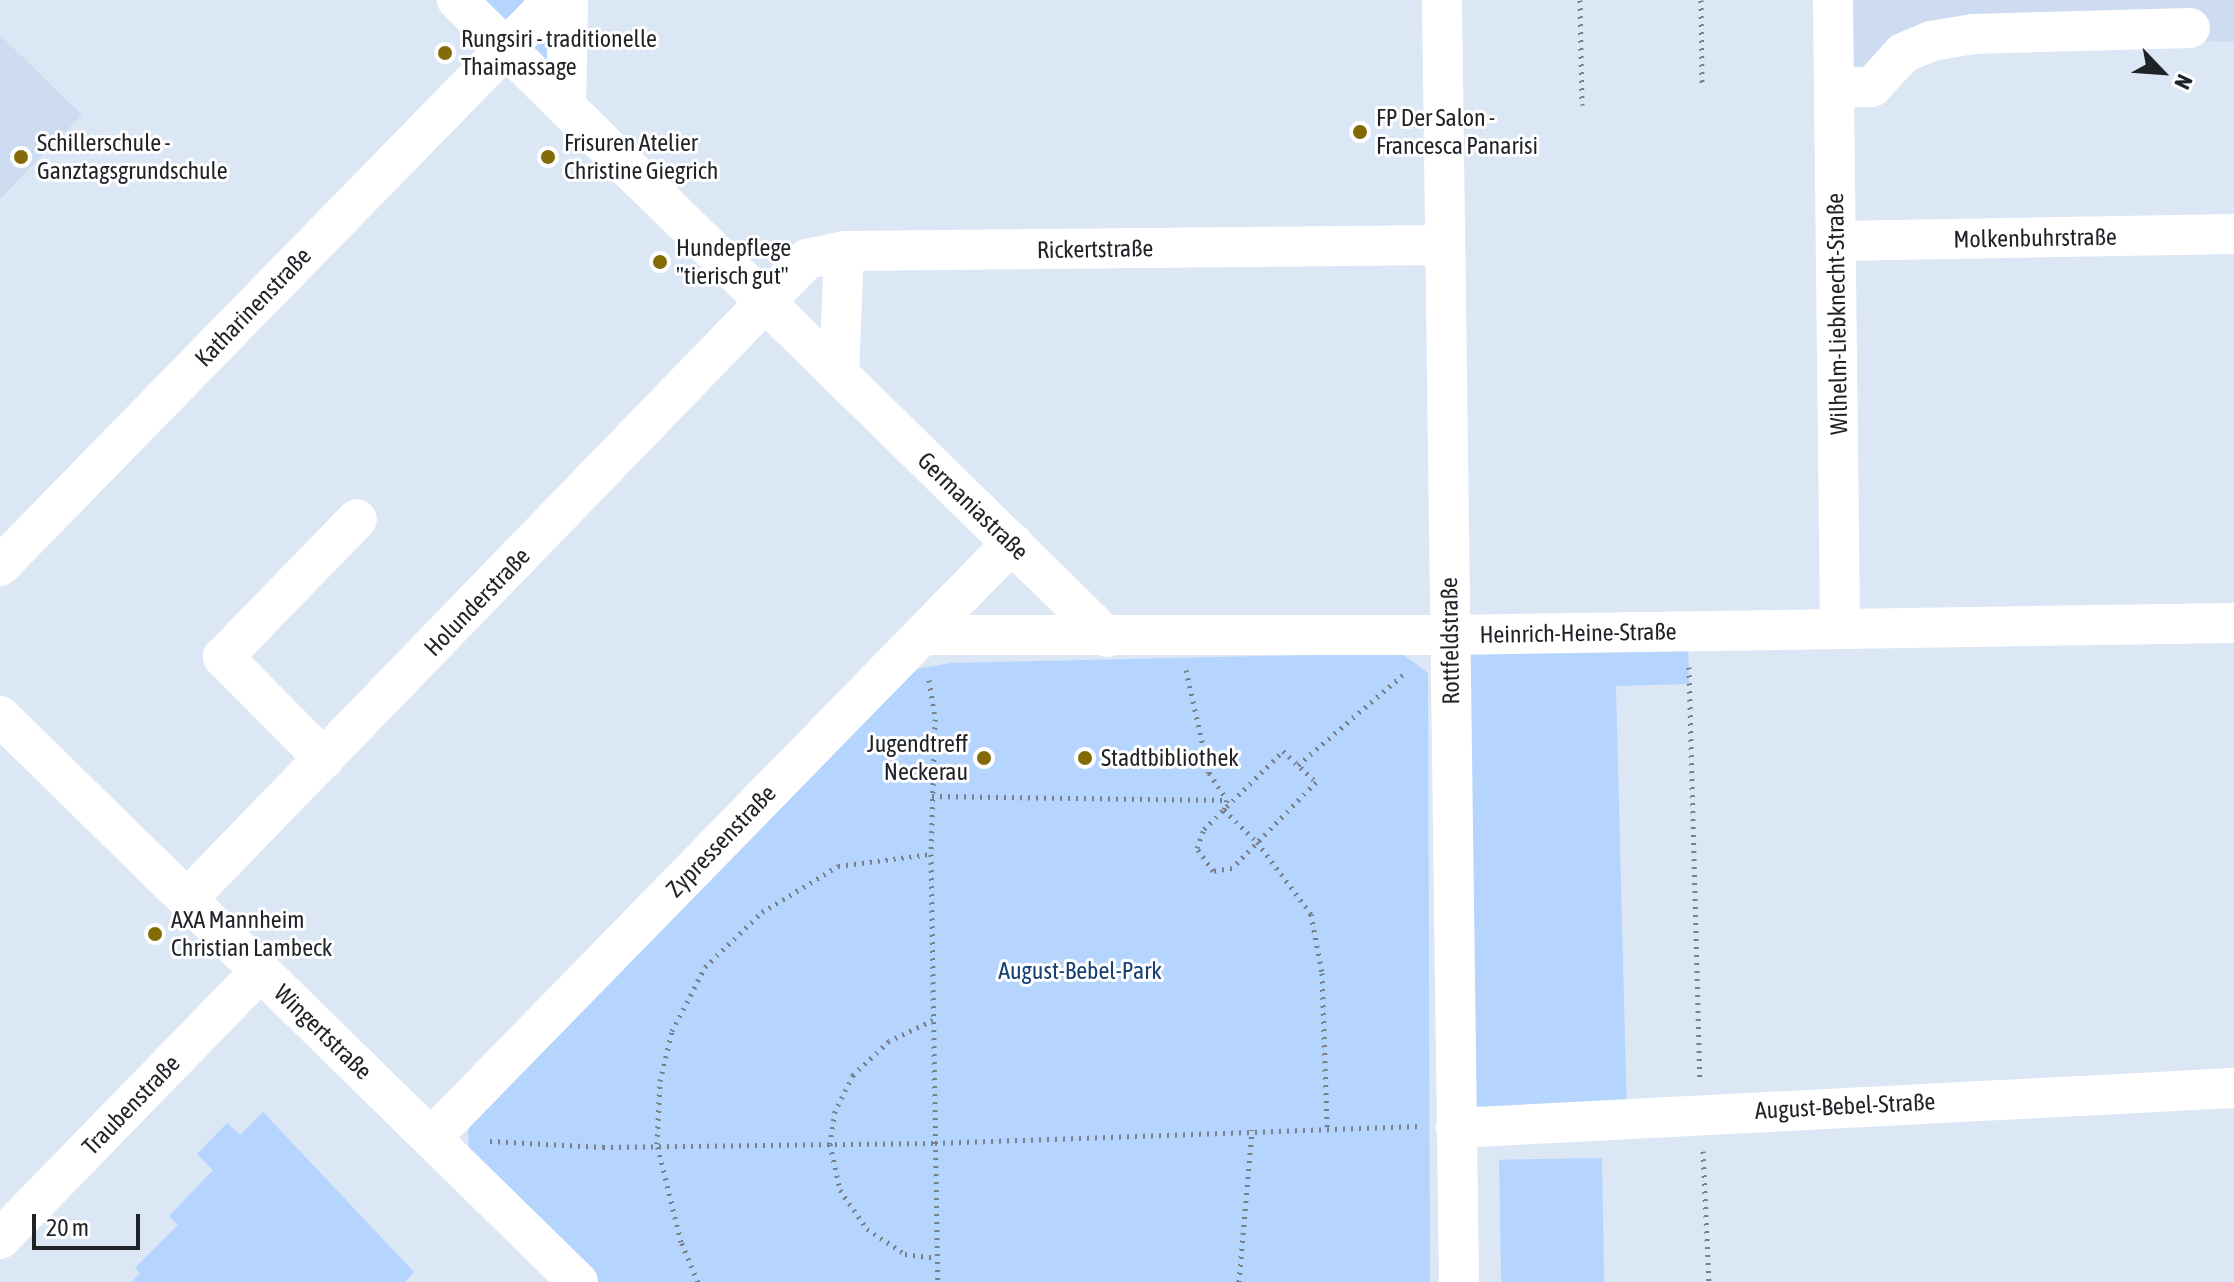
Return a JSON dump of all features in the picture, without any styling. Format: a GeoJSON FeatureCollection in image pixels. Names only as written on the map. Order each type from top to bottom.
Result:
{"type":"FeatureCollection","features":[{"type":"Feature","properties":{"kind":"street","name":"Germaniastraße"},"geometry":{"type":"LineString","coordinates":[[457,0],[1107,637]]}},
{"type":"Feature","properties":{"kind":"street","name":"Katharinenstraße"},"geometry":{"type":"LineString","coordinates":[[0,566],[553,0]]}},
{"type":"Feature","properties":{"kind":"street"},"geometry":{"type":"LineString","coordinates":[[566,107],[568,0]]}},
{"type":"Feature","properties":{"kind":"street","name":"Rottfeldstraße"},"geometry":{"type":"LineString","coordinates":[[1442,0],[1459,1282]]}},
{"type":"Feature","properties":{"kind":"street","name":"Wilhelm-Liebknecht-Straße"},"geometry":{"type":"LineString","coordinates":[[1833,0],[1840,629]]}},
{"type":"Feature","properties":{"kind":"street"},"geometry":{"type":"LineString","coordinates":[[1834,88],[1872,87],[1903,53],[1945,38],[2190,28]]}},
{"type":"Feature","properties":{"kind":"street","name":"Molkenbuhrstraße"},"geometry":{"type":"LineString","coordinates":[[1836,241],[2234,234]]}},
{"type":"Feature","properties":{"kind":"street","name":"Rickertstraße"},"geometry":{"type":"LineString","coordinates":[[767,304],[807,259],[844,251],[1445,245]]}},
{"type":"Feature","properties":{"kind":"street"},"geometry":{"type":"LineString","coordinates":[[839,375],[844,251]]}},
{"type":"Feature","properties":{"kind":"street","name":"Holunderstraße"},"geometry":{"type":"LineString","coordinates":[[187,899],[767,304]]}},
{"type":"Feature","properties":{"kind":"street"},"geometry":{"type":"LineString","coordinates":[[324,759],[223,657],[357,519]]}},
{"type":"Feature","properties":{"kind":"street","name":"Zypressenstraße"},"geometry":{"type":"LineString","coordinates":[[431,1138],[1012,543]]}},
{"type":"Feature","properties":{"kind":"street","name":"Heinrich-Heine-Straße"},"geometry":{"type":"LineString","coordinates":[[923,635],[1450,635],[2234,623]]}},
{"type":"Feature","properties":{"kind":"street","name":"Wingertstraße"},"geometry":{"type":"LineString","coordinates":[[0,716],[578,1282]]}},
{"type":"Feature","properties":{"kind":"street","name":"Traubenstraße"},"geometry":{"type":"LineString","coordinates":[[0,1239],[261,971]]}},
{"type":"Feature","properties":{"kind":"street","name":"August-Bebel-Straße"},"geometry":{"type":"LineString","coordinates":[[1456,1128],[1701,1113],[2234,1088]]}},
{"type":"Feature","properties":{"kind":"path"},"geometry":{"type":"LineString","coordinates":[[1580,0],[1582,105]]}},
{"type":"Feature","properties":{"kind":"path"},"geometry":{"type":"LineString","coordinates":[[1701,0],[1702,86]]}},
{"type":"Feature","properties":{"kind":"path"},"geometry":{"type":"LineString","coordinates":[[1688,631],[1701,1113],[1709,1282]]}},
{"type":"Feature","properties":{"kind":"path"},"geometry":{"type":"LineString","coordinates":[[923,635],[935,719],[931,854],[938,1282]]}},
{"type":"Feature","properties":{"kind":"path"},"geometry":{"type":"LineString","coordinates":[[1298,765],[1450,635]]}},
{"type":"Feature","properties":{"kind":"path"},"geometry":{"type":"LineString","coordinates":[[1186,637],[1186,674],[1209,773],[1227,800]]}},
{"type":"Feature","properties":{"kind":"path"},"geometry":{"type":"LineString","coordinates":[[1283,751],[1298,765],[1316,782],[1232,868],[1213,871],[1203,861],[1197,848],[1204,829],[1283,751]]}},
{"type":"Feature","properties":{"kind":"path"},"geometry":{"type":"LineString","coordinates":[[932,796],[1227,800]]}},
{"type":"Feature","properties":{"kind":"path"},"geometry":{"type":"LineString","coordinates":[[1224,810],[1227,800]]}},
{"type":"Feature","properties":{"kind":"path"},"geometry":{"type":"LineString","coordinates":[[1224,810],[1257,842],[1311,914],[1322,973],[1327,1127]]}},
{"type":"Feature","properties":{"kind":"path"},"geometry":{"type":"LineString","coordinates":[[698,1282],[681,1242],[657,1144],[660,1081],[672,1031],[705,967],[762,912],[838,866],[931,854]]}},
{"type":"Feature","properties":{"kind":"path"},"geometry":{"type":"LineString","coordinates":[[933,1020],[889,1041],[853,1075],[835,1111],[830,1144],[840,1190],[867,1229],[905,1254],[937,1258]]}},
{"type":"Feature","properties":{"kind":"path"},"geometry":{"type":"LineString","coordinates":[[431,1138],[603,1147],[935,1143],[1402,1125]]}},
{"type":"Feature","properties":{"kind":"path"},"geometry":{"type":"LineString","coordinates":[[1239,1282],[1252,1130]]}},
{"type":"Feature","properties":{"kind":"shaded area"},"geometry":{"type":"Polygon","coordinates":[[[1833,0],[2234,0],[2234,42],[1973,34],[1834,88],[1833,0]]]}},
{"type":"Feature","properties":{"kind":"shaded area","name":"Schillerschule - Ganztagsgrundschule"},"geometry":{"type":"Polygon","coordinates":[[[0,35],[82,115],[0,199],[0,35]]]}},
{"type":"Feature","properties":{"kind":"green space"},"geometry":{"type":"Polygon","coordinates":[[[484,0],[550,0],[550,65],[484,0]]]}},
{"type":"Feature","properties":{"kind":"green space"},"geometry":{"type":"Polygon","coordinates":[[[1688,631],[1689,684],[1616,686],[1627,1118],[1456,1128],[1450,635],[1688,631]]]}},
{"type":"Feature","properties":{"kind":"green space","name":"August-Bebel-Park"},"geometry":{"type":"Polygon","coordinates":[[[1401,653],[1428,673],[1430,1282],[596,1282],[469,1157],[468,1123],[917,669],[951,663],[1401,653]]]}},
{"type":"Feature","properties":{"kind":"green space"},"geometry":{"type":"Polygon","coordinates":[[[263,1112],[414,1272],[405,1282],[132,1282],[140,1273],[135,1268],[178,1225],[169,1216],[213,1170],[197,1154],[227,1123],[240,1135],[263,1112]]]}},
{"type":"Feature","properties":{"kind":"green space"},"geometry":{"type":"Polygon","coordinates":[[[1602,1158],[1604,1282],[1501,1282],[1499,1160],[1602,1158]]]}},
{"type":"Feature","properties":{"kind":"place","name":"Rungsiri - traditionelle Thaimassage"},"geometry":{"type":"Point","coordinates":[445,53]}},
{"type":"Feature","properties":{"kind":"place","name":"FP Der Salon - Francesca Panarisi"},"geometry":{"type":"Point","coordinates":[1360,132]}},
{"type":"Feature","properties":{"kind":"place","name":"Schillerschule - Ganztagsgrundschule"},"geometry":{"type":"Point","coordinates":[21,157]}},
{"type":"Feature","properties":{"kind":"place","name":"Frisuren Atelier Christine Giegrich"},"geometry":{"type":"Point","coordinates":[548,157]}},
{"type":"Feature","properties":{"kind":"place","name":"Hundepflege \"tierisch gut\""},"geometry":{"type":"Point","coordinates":[660,262]}},
{"type":"Feature","properties":{"kind":"place","name":"Jugendtreff Neckerau"},"geometry":{"type":"Point","coordinates":[984,758]}},
{"type":"Feature","properties":{"kind":"place","name":"Stadtbibliothek"},"geometry":{"type":"Point","coordinates":[1085,758]}},
{"type":"Feature","properties":{"kind":"place","name":"AXA Mannheim Christian Lambeck"},"geometry":{"type":"Point","coordinates":[155,934]}}]}
